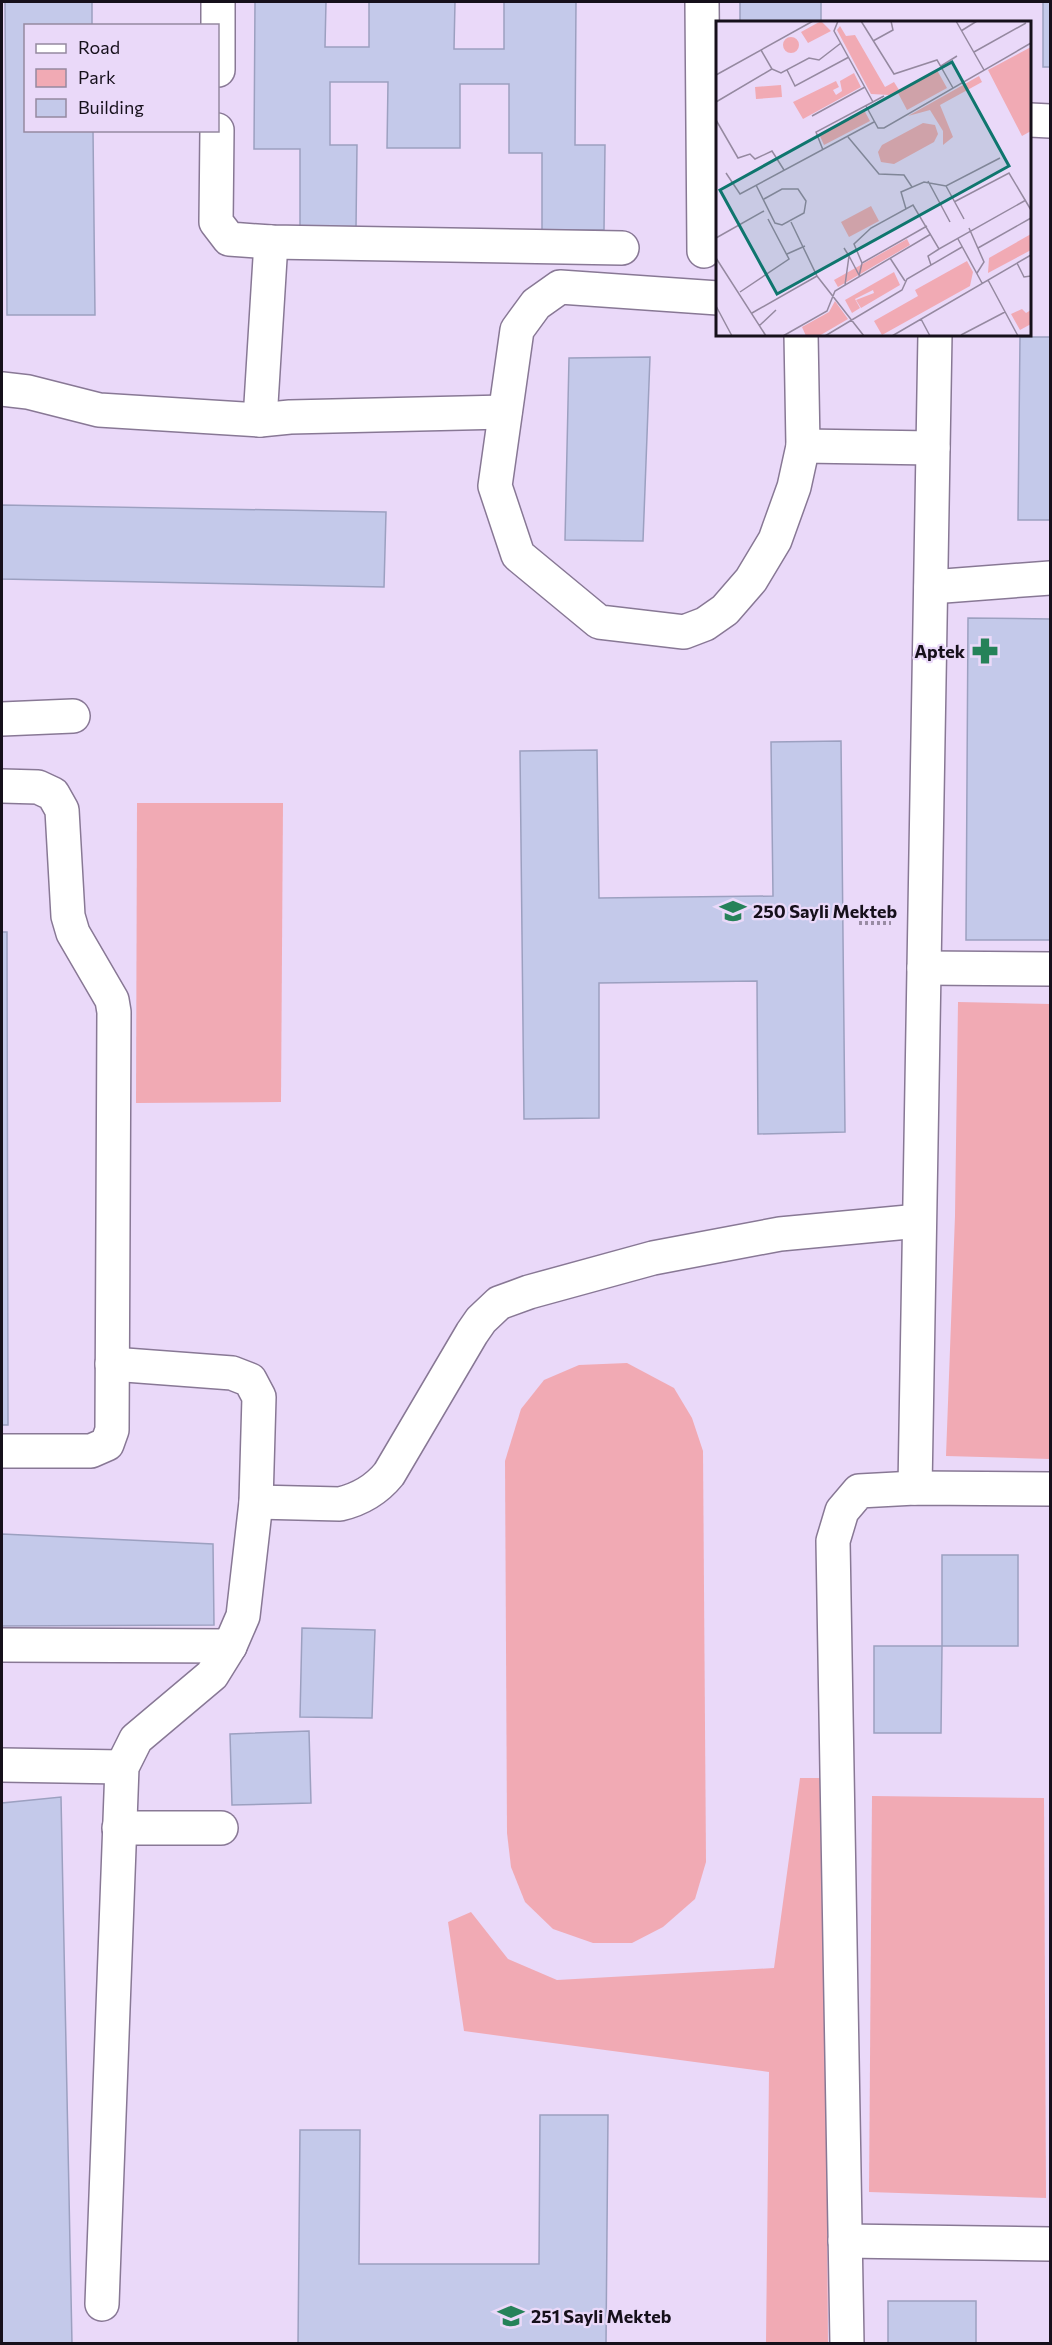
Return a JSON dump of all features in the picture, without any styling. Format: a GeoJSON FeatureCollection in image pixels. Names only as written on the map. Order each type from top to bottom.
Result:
{"type":"FeatureCollection","features":[{"type":"Feature","properties":{"kind":"street"},"geometry":{"type":"LineString","coordinates":[[218,2],[218,24]]}},
{"type":"Feature","properties":{"kind":"street"},"geometry":{"type":"LineString","coordinates":[[702,2],[704,251]]}},
{"type":"Feature","properties":{"kind":"street"},"geometry":{"type":"LineString","coordinates":[[1031,120],[1050,120]]}},
{"type":"Feature","properties":{"kind":"street"},"geometry":{"type":"LineString","coordinates":[[217,132],[216,222],[229,239],[271,242],[622,248]]}},
{"type":"Feature","properties":{"kind":"street"},"geometry":{"type":"LineString","coordinates":[[260,420],[271,242]]}},
{"type":"Feature","properties":{"kind":"street"},"geometry":{"type":"LineString","coordinates":[[716,298],[560,288],[536,304],[517,330],[495,486],[518,555],[599,622],[684,632],[705,624],[725,610],[751,580],[775,540],[794,487],[803,446],[801,336]]}},
{"type":"Feature","properties":{"kind":"street"},"geometry":{"type":"LineString","coordinates":[[915,1488],[935,336]]}},
{"type":"Feature","properties":{"kind":"street"},"geometry":{"type":"LineString","coordinates":[[2,389],[28,392],[99,410],[260,420],[290,417],[505,412]]}},
{"type":"Feature","properties":{"kind":"street"},"geometry":{"type":"LineString","coordinates":[[803,446],[933,448]]}},
{"type":"Feature","properties":{"kind":"street"},"geometry":{"type":"LineString","coordinates":[[931,587],[1050,578]]}},
{"type":"Feature","properties":{"kind":"street"},"geometry":{"type":"LineString","coordinates":[[2,718],[73,716]]}},
{"type":"Feature","properties":{"kind":"street"},"geometry":{"type":"LineString","coordinates":[[2,786],[38,787],[53,794],[62,810],[68,916],[73,933],[112,1000],[114,1023],[112,1430],[107,1444],[91,1451],[2,1451]]}},
{"type":"Feature","properties":{"kind":"street"},"geometry":{"type":"LineString","coordinates":[[924,968],[1050,969]]}},
{"type":"Feature","properties":{"kind":"street"},"geometry":{"type":"LineString","coordinates":[[256,1502],[340,1504],[353,1501],[379,1486],[389,1474],[472,1333],[498,1303],[529,1292],[653,1258],[780,1234],[919,1221]]}},
{"type":"Feature","properties":{"kind":"street"},"geometry":{"type":"LineString","coordinates":[[102,2304],[122,1767],[136,1739],[212,1675],[230,1646],[243,1616],[256,1502],[259,1397],[250,1380],[232,1373],[112,1364]]}},
{"type":"Feature","properties":{"kind":"street"},"geometry":{"type":"LineString","coordinates":[[847,2343],[833,1541],[842,1511],[859,1491],[915,1488],[1050,1489]]}},
{"type":"Feature","properties":{"kind":"street"},"geometry":{"type":"LineString","coordinates":[[2,1645],[230,1646]]}},
{"type":"Feature","properties":{"kind":"street"},"geometry":{"type":"LineString","coordinates":[[2,1765],[122,1767]]}},
{"type":"Feature","properties":{"kind":"street"},"geometry":{"type":"LineString","coordinates":[[119,1828],[221,1828]]}},
{"type":"Feature","properties":{"kind":"street"},"geometry":{"type":"LineString","coordinates":[[845,2241],[1050,2244]]}},
{"type":"Feature","properties":{"kind":"green space"},"geometry":{"type":"Polygon","coordinates":[[[137,803],[283,803],[281,1102],[136,1103],[137,803]]]}},
{"type":"Feature","properties":{"kind":"green space"},"geometry":{"type":"Polygon","coordinates":[[[958,1002],[1050,1004],[1050,1459],[946,1456],[955,1216],[958,1002]]]}},
{"type":"Feature","properties":{"kind":"green space"},"geometry":{"type":"Polygon","coordinates":[[[627,1363],[674,1388],[692,1418],[703,1451],[706,1862],[695,1899],[663,1927],[632,1943],[593,1943],[553,1929],[525,1902],[511,1867],[507,1833],[505,1461],[521,1409],[544,1380],[579,1365],[627,1363]]]}},
{"type":"Feature","properties":{"kind":"green space"},"geometry":{"type":"Polygon","coordinates":[[[800,1778],[824,1778],[828,2343],[766,2343],[769,2072],[464,2031],[448,1922],[471,1912],[508,1959],[557,1980],[774,1968],[800,1778]]]}},
{"type":"Feature","properties":{"kind":"green space"},"geometry":{"type":"Polygon","coordinates":[[[872,1796],[1044,1798],[1046,2198],[869,2192],[872,1796]]]}},
{"type":"Feature","properties":{"kind":"building"},"geometry":{"type":"Polygon","coordinates":[[[5,2],[92,2],[92,24],[24,24],[24,132],[93,132],[95,315],[7,315],[5,2]]]}},
{"type":"Feature","properties":{"kind":"building"},"geometry":{"type":"Polygon","coordinates":[[[255,2],[326,2],[325,47],[369,47],[369,2],[455,2],[454,49],[504,49],[504,2],[576,2],[575,145],[605,145],[604,230],[542,230],[542,153],[509,153],[509,84],[460,84],[460,148],[387,148],[388,82],[330,82],[330,145],[357,145],[356,228],[300,228],[300,149],[254,149],[255,2]]]}},
{"type":"Feature","properties":{"kind":"building"},"geometry":{"type":"Polygon","coordinates":[[[740,2],[821,2],[821,21],[740,21],[740,2]]]}},
{"type":"Feature","properties":{"kind":"building"},"geometry":{"type":"Polygon","coordinates":[[[1043,2],[1050,2],[1050,67],[1043,67],[1043,2]]]}},
{"type":"Feature","properties":{"kind":"building"},"geometry":{"type":"Polygon","coordinates":[[[1020,337],[1050,337],[1050,520],[1018,520],[1020,337]]]}},
{"type":"Feature","properties":{"kind":"building"},"geometry":{"type":"Polygon","coordinates":[[[650,357],[643,541],[565,540],[569,358],[650,357]]]}},
{"type":"Feature","properties":{"kind":"building"},"geometry":{"type":"Polygon","coordinates":[[[2,505],[386,512],[384,587],[2,579],[2,505]]]}},
{"type":"Feature","properties":{"kind":"building"},"geometry":{"type":"Polygon","coordinates":[[[968,618],[1050,619],[1050,940],[966,940],[968,618]]]}},
{"type":"Feature","properties":{"kind":"building"},"geometry":{"type":"Polygon","coordinates":[[[841,741],[845,1132],[758,1134],[757,981],[599,983],[599,1118],[524,1119],[520,751],[597,750],[599,898],[773,896],[771,742],[841,741]]]}},
{"type":"Feature","properties":{"kind":"building"},"geometry":{"type":"Polygon","coordinates":[[[2,932],[7,932],[8,1425],[2,1425],[2,932]]]}},
{"type":"Feature","properties":{"kind":"building"},"geometry":{"type":"Polygon","coordinates":[[[2,1534],[213,1544],[214,1625],[2,1626],[2,1534]]]}},
{"type":"Feature","properties":{"kind":"building"},"geometry":{"type":"Polygon","coordinates":[[[942,1555],[1018,1555],[1018,1646],[942,1646],[942,1555]]]}},
{"type":"Feature","properties":{"kind":"building"},"geometry":{"type":"Polygon","coordinates":[[[302,1628],[375,1630],[372,1718],[300,1717],[302,1628]]]}},
{"type":"Feature","properties":{"kind":"building"},"geometry":{"type":"Polygon","coordinates":[[[874,1646],[942,1646],[941,1733],[874,1733],[874,1646]]]}},
{"type":"Feature","properties":{"kind":"building"},"geometry":{"type":"Polygon","coordinates":[[[309,1731],[311,1803],[232,1805],[230,1734],[309,1731]]]}},
{"type":"Feature","properties":{"kind":"building"},"geometry":{"type":"Polygon","coordinates":[[[61,1797],[72,2344],[2,2344],[2,1803],[61,1797]]]}},
{"type":"Feature","properties":{"kind":"building"},"geometry":{"type":"Polygon","coordinates":[[[540,2115],[608,2115],[606,2344],[298,2344],[300,2130],[360,2130],[359,2264],[539,2264],[540,2115]]]}},
{"type":"Feature","properties":{"kind":"building"},"geometry":{"type":"Polygon","coordinates":[[[888,2301],[976,2301],[976,2344],[888,2344],[888,2301]]]}},
{"type":"Feature","properties":{"kind":"place","name":"Aptek"},"geometry":{"type":"Point","coordinates":[985,651]}},
{"type":"Feature","properties":{"kind":"place","name":"250 Sayli Mekteb"},"geometry":{"type":"Point","coordinates":[733,911]}},
{"type":"Feature","properties":{"kind":"place","name":"251 Sayli Mekteb"},"geometry":{"type":"Point","coordinates":[511,2316]}}]}
